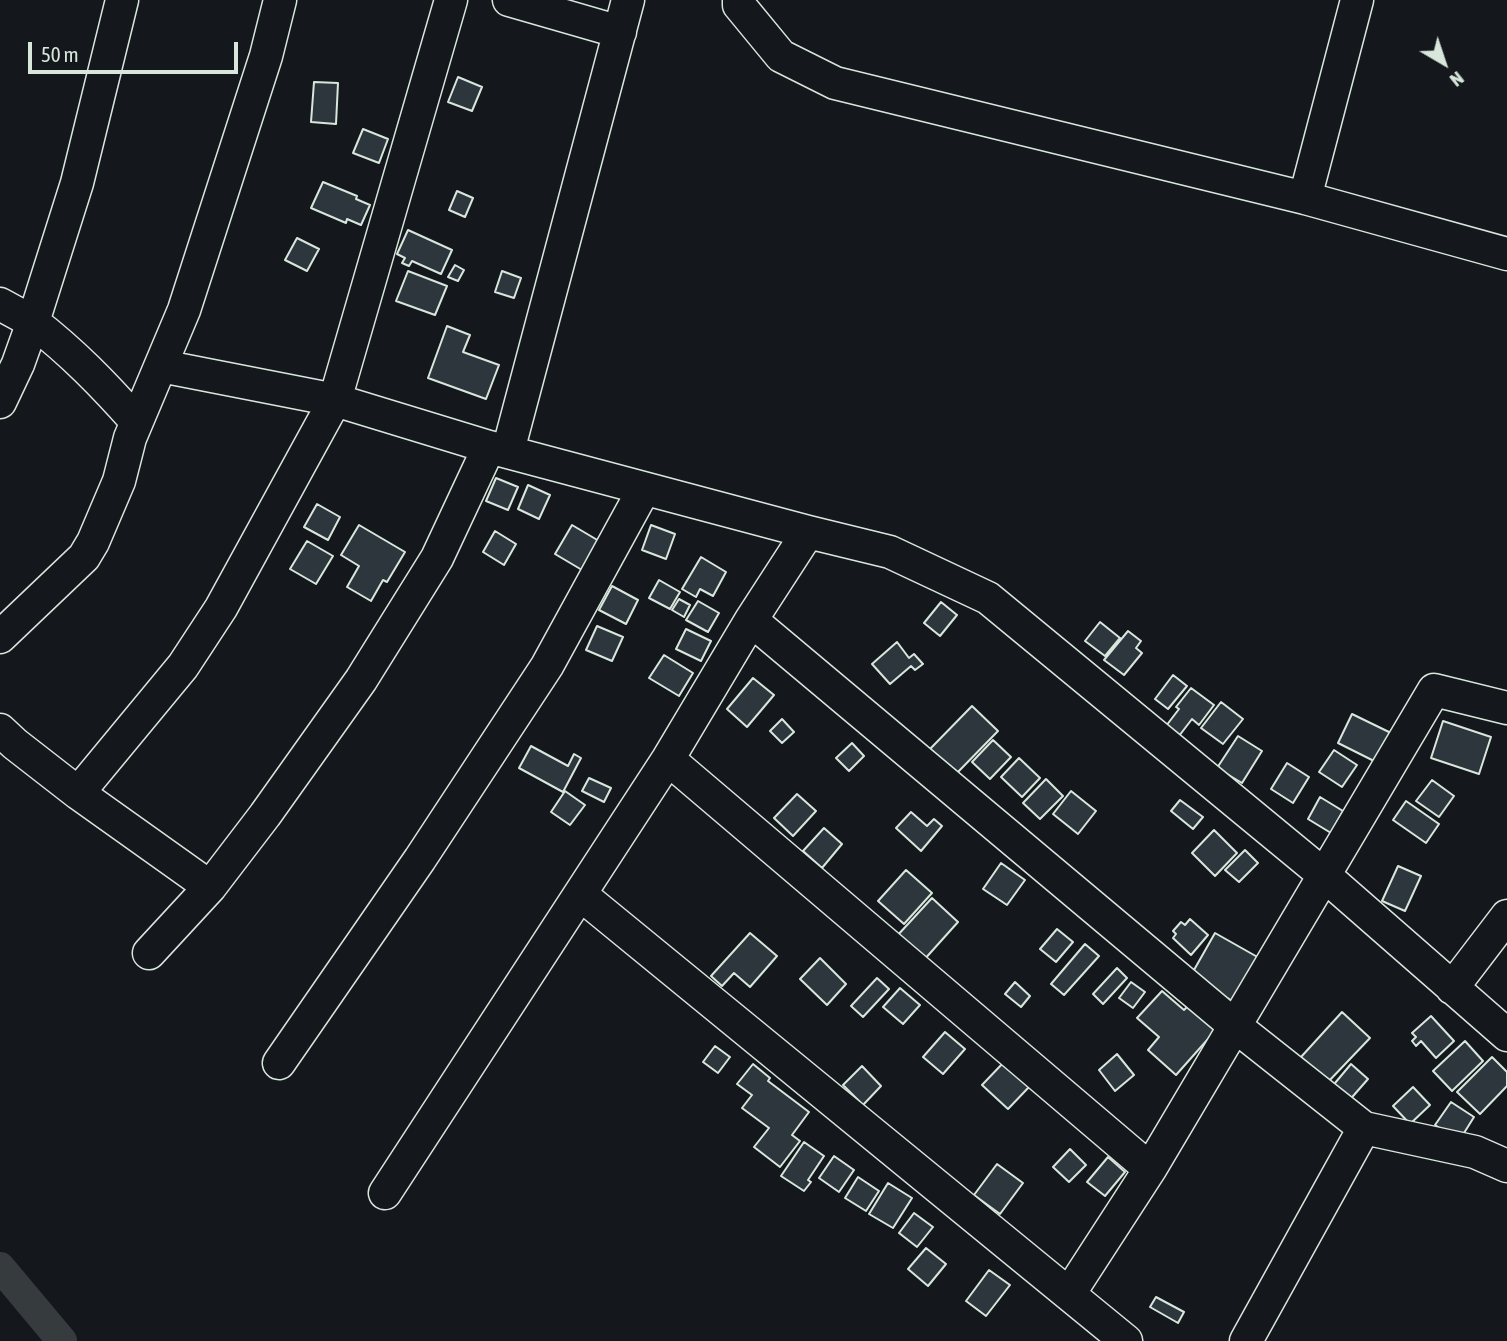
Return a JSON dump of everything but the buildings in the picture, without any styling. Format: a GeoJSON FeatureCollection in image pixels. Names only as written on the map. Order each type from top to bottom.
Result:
{"type":"FeatureCollection","features":[{"type":"Feature","properties":{"kind":"street"},"geometry":{"type":"LineString","coordinates":[[0,402],[18,364],[33,322],[77,183],[122,0]]}},
{"type":"Feature","properties":{"kind":"street"},"geometry":{"type":"LineString","coordinates":[[0,637],[84,557],[93,542],[119,481],[136,421],[161,366],[192,284],[266,55],[280,0]]}},
{"type":"Feature","properties":{"kind":"street"},"geometry":{"type":"LineString","coordinates":[[78,793],[183,666],[214,620],[335,400],[451,0]]}},
{"type":"Feature","properties":{"kind":"street"},"geometry":{"type":"LineString","coordinates":[[509,0],[620,33]]}},
{"type":"Feature","properties":{"kind":"street"},"geometry":{"type":"LineString","coordinates":[[149,953],[210,887],[361,680],[437,558],[498,449],[628,0]]}},
{"type":"Feature","properties":{"kind":"street"},"geometry":{"type":"LineString","coordinates":[[739,0],[740,5],[781,56],[835,83],[1305,198],[1507,254]]}},
{"type":"Feature","properties":{"kind":"street"},"geometry":{"type":"LineString","coordinates":[[1305,198],[1357,0]]}},
{"type":"Feature","properties":{"kind":"street"},"geometry":{"type":"LineString","coordinates":[[0,304],[33,322],[85,364],[136,421]]}},
{"type":"Feature","properties":{"kind":"street"},"geometry":{"type":"LineString","coordinates":[[161,366],[335,400],[498,449],[808,533],[890,552],[988,598],[1324,875],[1507,1035]]}},
{"type":"Feature","properties":{"kind":"street"},"geometry":{"type":"LineString","coordinates":[[279,1063],[421,859],[547,666],[645,489]]}},
{"type":"Feature","properties":{"kind":"street"},"geometry":{"type":"LineString","coordinates":[[385,1193],[668,758],[751,620],[808,533]]}},
{"type":"Feature","properties":{"kind":"street"},"geometry":{"type":"LineString","coordinates":[[751,620],[1235,1026],[1364,1128],[1475,1152],[1507,1166]]}},
{"type":"Feature","properties":{"kind":"street"},"geometry":{"type":"LineString","coordinates":[[1069,1294],[1150,1169],[1434,690],[1507,708]]}},
{"type":"Feature","properties":{"kind":"street"},"geometry":{"type":"LineString","coordinates":[[0,730],[78,793],[210,887]]}},
{"type":"Feature","properties":{"kind":"street"},"geometry":{"type":"LineString","coordinates":[[668,758],[1150,1169]]}},
{"type":"Feature","properties":{"kind":"street"},"geometry":{"type":"LineString","coordinates":[[580,894],[1126,1341]]}},
{"type":"Feature","properties":{"kind":"street"},"geometry":{"type":"LineString","coordinates":[[1452,988],[1507,916]]}},
{"type":"Feature","properties":{"kind":"street"},"geometry":{"type":"LineString","coordinates":[[1246,1341],[1364,1128]]}},
{"type":"Feature","properties":{"kind":"waterway"},"geometry":{"type":"LineString","coordinates":[[0,1267],[62,1341]]}}]}
